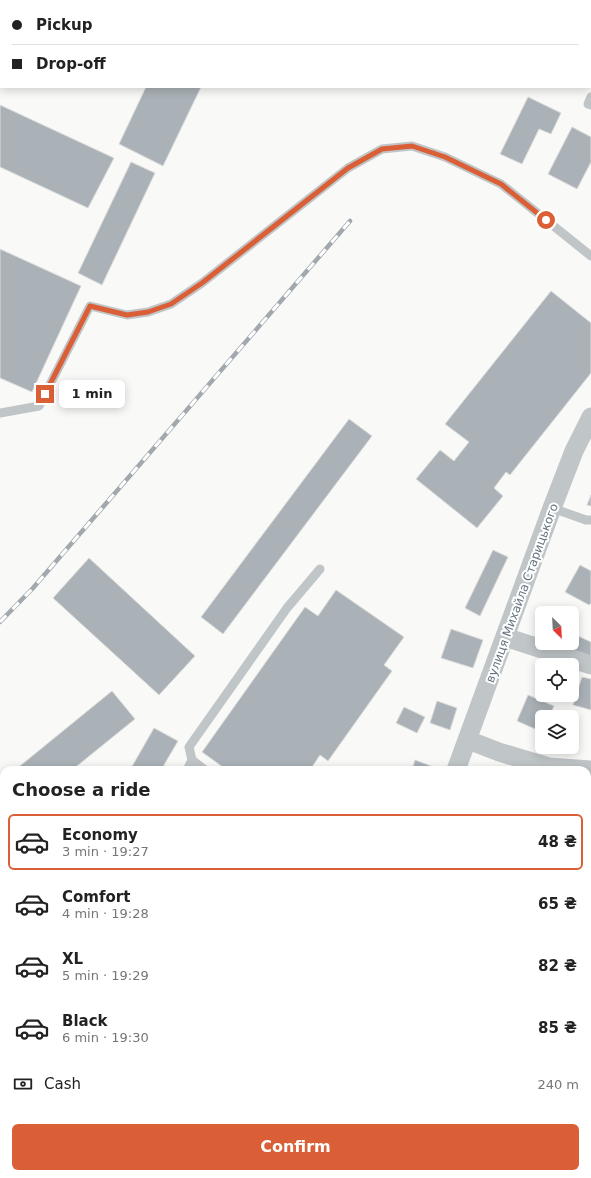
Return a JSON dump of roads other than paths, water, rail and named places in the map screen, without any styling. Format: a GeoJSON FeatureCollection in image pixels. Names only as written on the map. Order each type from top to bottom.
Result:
{"type":"FeatureCollection","features":[{"type":"Feature","properties":{"kind":"street","name":"вулиця Михайла Старицького"},"geometry":{"type":"LineString","coordinates":[[458,766],[552,508],[574,451],[591,417]]}},
{"type":"Feature","properties":{"kind":"street"},"geometry":{"type":"LineString","coordinates":[[505,637],[591,665]]}},
{"type":"Feature","properties":{"kind":"street"},"geometry":{"type":"LineString","coordinates":[[468,740],[499,752],[549,766]]}},
{"type":"Feature","properties":{"kind":"lane"},"geometry":{"type":"LineString","coordinates":[[591,97],[588,104],[591,105]]}},
{"type":"Feature","properties":{"kind":"lane"},"geometry":{"type":"LineString","coordinates":[[0,413],[38,406],[90,306],[127,315],[148,312],[171,304],[202,283],[348,168],[382,149],[412,146],[445,157],[501,184],[591,256]]}},
{"type":"Feature","properties":{"kind":"lane"},"geometry":{"type":"LineString","coordinates":[[552,508],[586,520],[591,520]]}},
{"type":"Feature","properties":{"kind":"lane"},"geometry":{"type":"LineString","coordinates":[[200,766],[192,760],[189,747],[287,608],[320,569]]}},
{"type":"Feature","properties":{"kind":"lane"},"geometry":{"type":"LineString","coordinates":[[189,766],[192,760]]}},
{"type":"Feature","properties":{"kind":"railway"},"geometry":{"type":"LineString","coordinates":[[0,622],[33,588],[350,221]]}}]}
